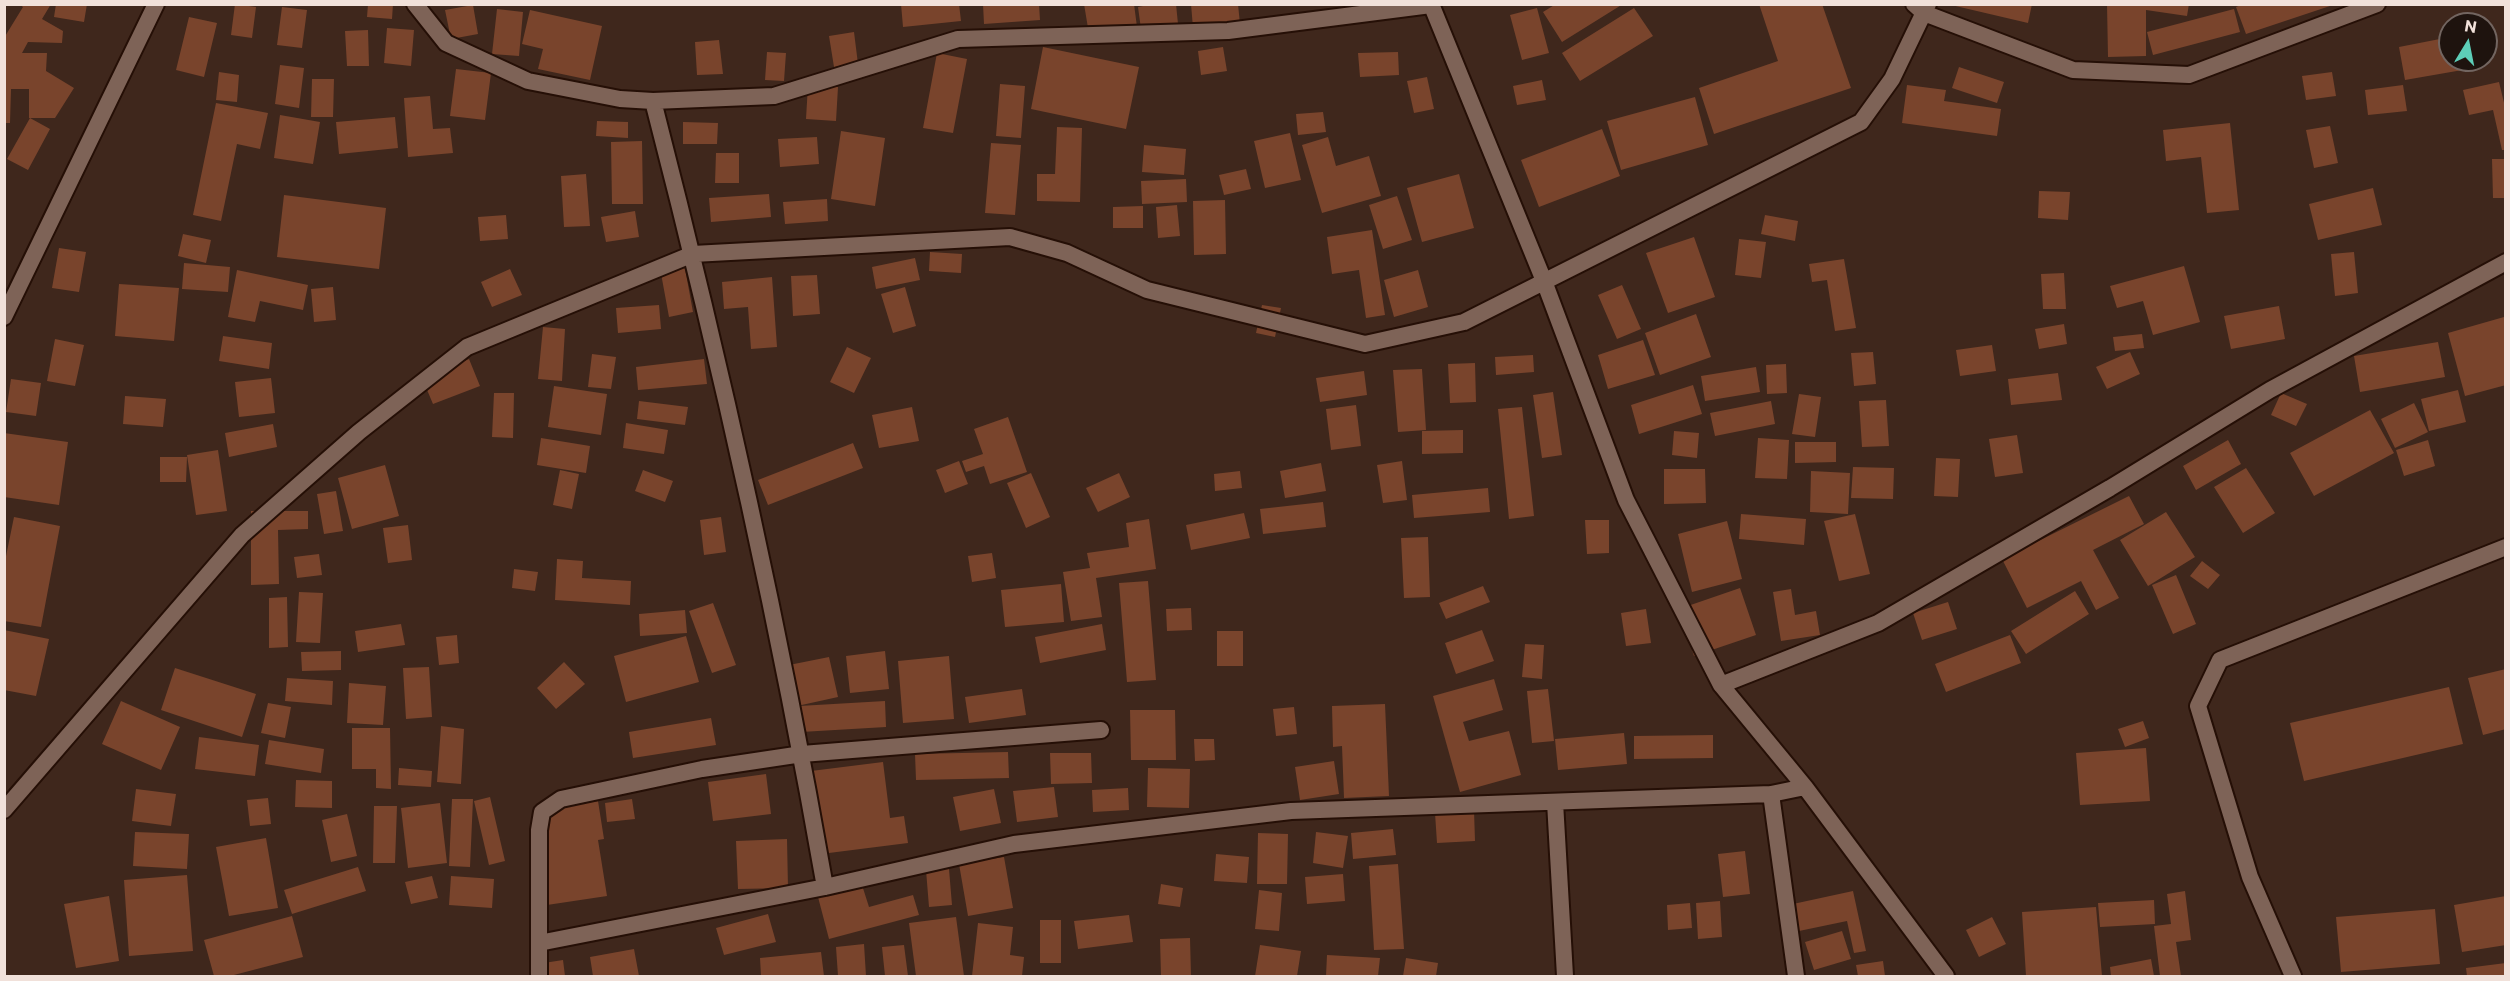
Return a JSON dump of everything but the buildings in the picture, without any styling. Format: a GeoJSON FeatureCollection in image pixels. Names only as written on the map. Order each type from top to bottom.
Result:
{"type":"FeatureCollection","features":[{"type":"Feature","properties":{"kind":"street"},"geometry":{"type":"LineString","coordinates":[[4,317],[156,4]]}},
{"type":"Feature","properties":{"kind":"street"},"geometry":{"type":"LineString","coordinates":[[415,4],[446,43],[528,81],[620,99],[653,101],[774,96],[958,39],[1228,31],[1431,5],[1544,282],[1626,500],[1721,685],[1805,787],[1946,976]]}},
{"type":"Feature","properties":{"kind":"street"},"geometry":{"type":"LineString","coordinates":[[4,810],[242,535],[359,432],[467,347],[693,254],[1010,237],[1067,253],[1147,290],[1365,344],[1464,322],[1861,122],[1893,79],[1922,7],[2073,70],[2189,75],[2377,4]]}},
{"type":"Feature","properties":{"kind":"street"},"geometry":{"type":"LineString","coordinates":[[653,101],[693,254],[802,753],[825,887]]}},
{"type":"Feature","properties":{"kind":"street"},"geometry":{"type":"LineString","coordinates":[[1721,685],[1878,623],[2110,488],[2270,390],[2505,262]]}},
{"type":"Feature","properties":{"kind":"street"},"geometry":{"type":"LineString","coordinates":[[2293,976],[2250,877],[2198,706],[2220,660],[2505,547]]}},
{"type":"Feature","properties":{"kind":"street"},"geometry":{"type":"LineString","coordinates":[[539,976],[539,830],[542,812],[561,799],[702,769],[802,753],[1101,730]]}},
{"type":"Feature","properties":{"kind":"street"},"geometry":{"type":"LineString","coordinates":[[539,943],[825,887],[1014,844],[1292,811],[1771,794],[1805,787]]}},
{"type":"Feature","properties":{"kind":"street"},"geometry":{"type":"LineString","coordinates":[[1771,794],[1796,976]]}},
{"type":"Feature","properties":{"kind":"street"},"geometry":{"type":"LineString","coordinates":[[1555,802],[1565,976]]}}]}
